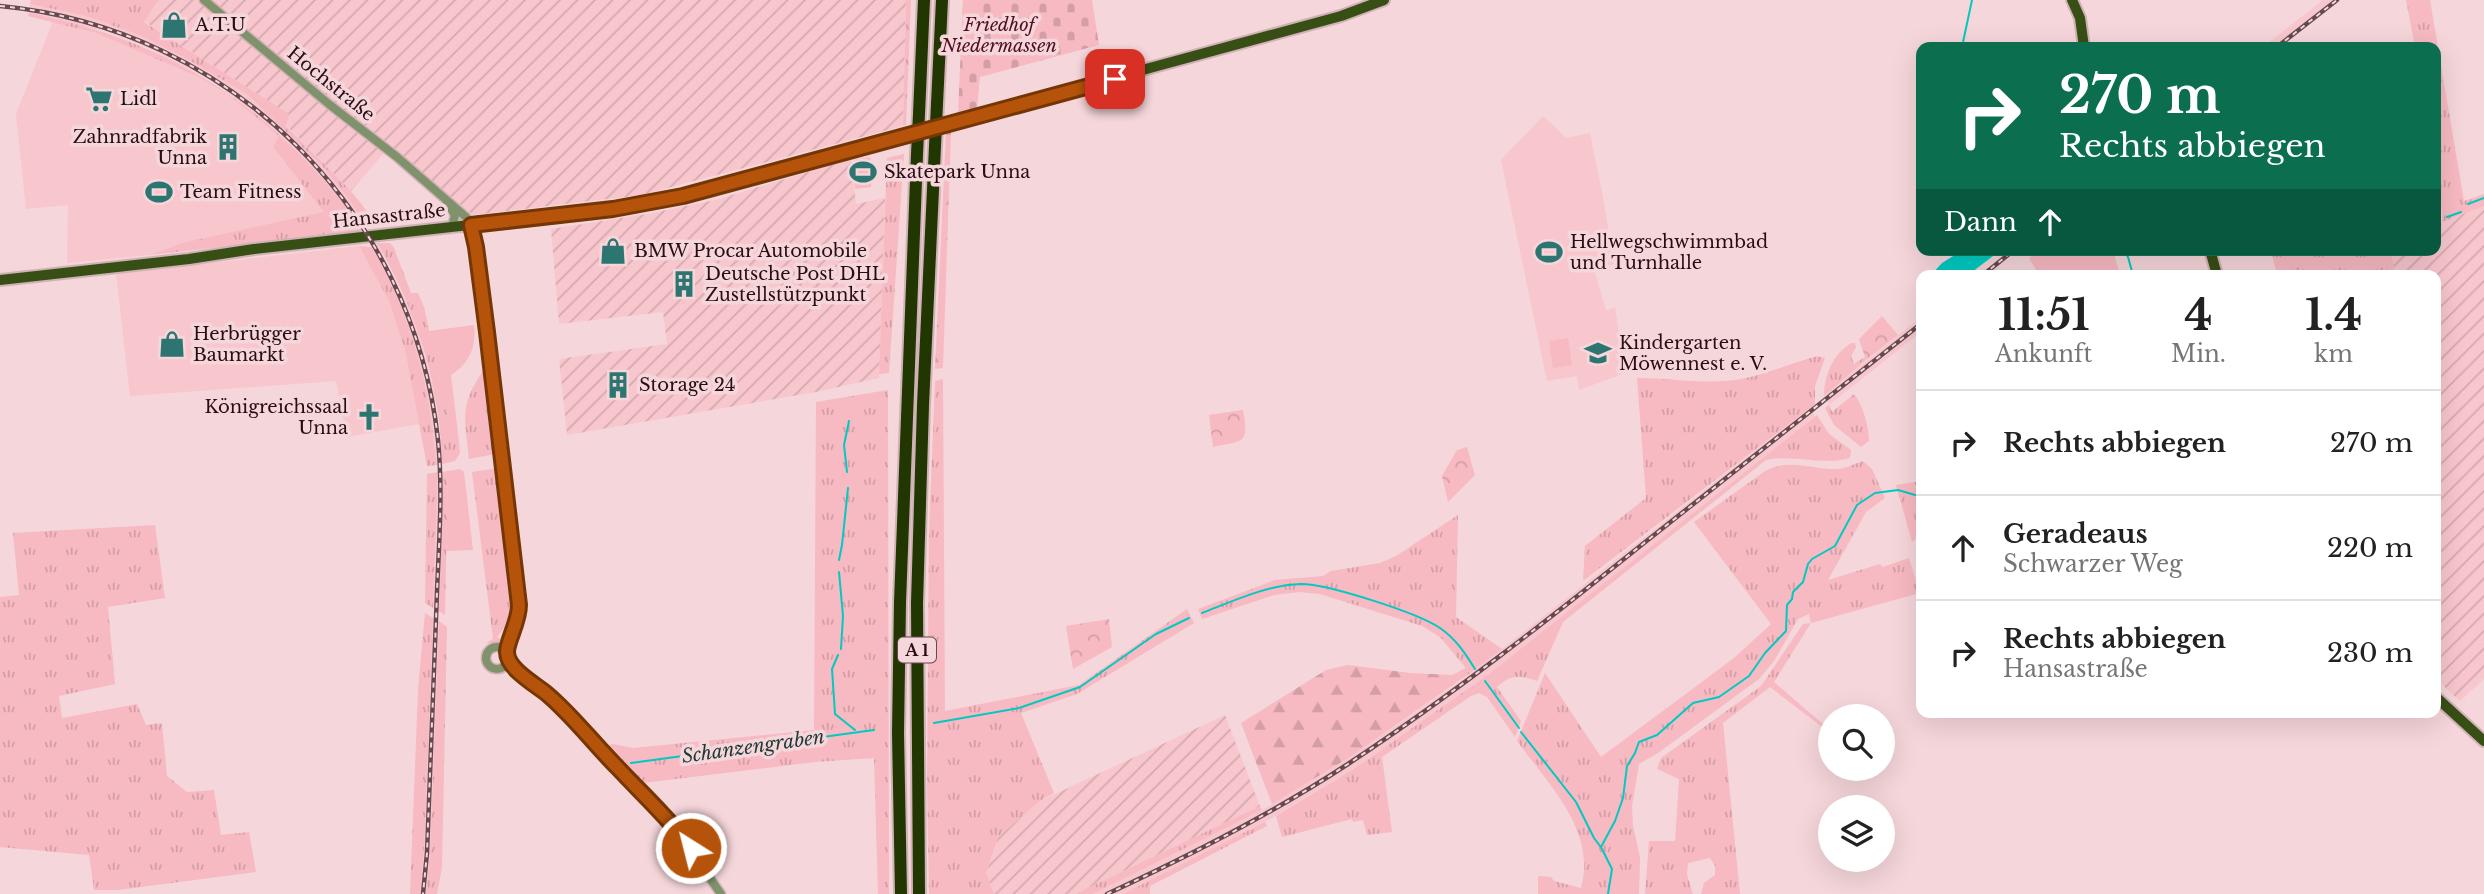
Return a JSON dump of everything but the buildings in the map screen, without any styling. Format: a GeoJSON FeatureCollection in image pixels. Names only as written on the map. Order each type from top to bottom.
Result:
{"type":"FeatureCollection","features":[{"type":"Feature","properties":{"kind":"highway","name":"A 1"},"geometry":{"type":"LineString","coordinates":[[901,894],[898,733],[906,409],[924,0]]}},
{"type":"Feature","properties":{"kind":"highway","name":"A 1"},"geometry":{"type":"LineString","coordinates":[[919,894],[917,617],[923,405],[942,0]]}},
{"type":"Feature","properties":{"kind":"main road","name":"Hansastraße"},"geometry":{"type":"LineString","coordinates":[[0,280],[613,209],[683,196],[1328,20],[1384,0]]}},
{"type":"Feature","properties":{"kind":"main road"},"geometry":{"type":"LineString","coordinates":[[2072,0],[2080,18],[2083,42]]}},
{"type":"Feature","properties":{"kind":"main road"},"geometry":{"type":"LineString","coordinates":[[2441,702],[2484,741]]}},
{"type":"Feature","properties":{"kind":"street","name":"Hochstraße"},"geometry":{"type":"LineString","coordinates":[[204,0],[463,212],[471,225]]}},
{"type":"Feature","properties":{"kind":"street","name":"Hochstraße"},"geometry":{"type":"LineString","coordinates":[[439,192],[455,215],[452,227]]}},
{"type":"Feature","properties":{"kind":"street"},"geometry":{"type":"LineString","coordinates":[[471,225],[487,332],[519,605],[508,655],[502,668]]}},
{"type":"Feature","properties":{"kind":"street"},"geometry":{"type":"LineString","coordinates":[[515,627],[507,639],[488,651],[487,662],[495,669],[502,668],[524,676]]}},
{"type":"Feature","properties":{"kind":"street"},"geometry":{"type":"LineString","coordinates":[[495,646],[508,655],[524,676],[565,710],[668,818],[721,894]]}},
{"type":"Feature","properties":{"kind":"shaded area"},"geometry":{"type":"Polygon","coordinates":[[[158,0],[906,0],[903,126],[641,195],[473,215],[390,146],[351,191],[286,125],[288,114],[144,21],[158,0]]]}},
{"type":"Feature","properties":{"kind":"shaded area"},"geometry":{"type":"Polygon","coordinates":[[[2323,0],[2340,0],[2286,42],[2269,42],[2323,0]]]}},
{"type":"Feature","properties":{"kind":"shaded area"},"geometry":{"type":"Polygon","coordinates":[[[30,4],[86,16],[142,36],[248,95],[324,168],[367,228],[362,231],[337,196],[281,135],[228,92],[151,49],[109,32],[29,13],[30,4]]]}},
{"type":"Feature","properties":{"kind":"shaded area"},"geometry":{"type":"Polygon","coordinates":[[[53,21],[96,33],[201,78],[227,94],[280,137],[273,147],[325,213],[182,243],[150,255],[67,263],[68,205],[26,209],[16,114],[53,21]]]}},
{"type":"Feature","properties":{"kind":"shaded area"},"geometry":{"type":"Polygon","coordinates":[[[1543,116],[1566,138],[1590,133],[1614,264],[1594,269],[1606,311],[1615,307],[1625,373],[1579,390],[1577,376],[1547,381],[1501,160],[1543,116]]]}},
{"type":"Feature","properties":{"kind":"shaded area"},"geometry":{"type":"Polygon","coordinates":[[[851,159],[856,204],[885,198],[879,378],[816,392],[567,435],[559,359],[667,344],[663,312],[559,324],[551,229],[653,213],[719,199],[851,159]]]}},
{"type":"Feature","properties":{"kind":"shaded area"},"geometry":{"type":"Polygon","coordinates":[[[2484,206],[2484,679],[2460,701],[2441,684],[2441,270],[2394,270],[2392,256],[2441,256],[2441,222],[2484,206]]]}},
{"type":"Feature","properties":{"kind":"shaded area"},"geometry":{"type":"Polygon","coordinates":[[[377,243],[416,322],[435,395],[442,464],[437,465],[408,325],[371,247],[377,243]]]}},
{"type":"Feature","properties":{"kind":"shaded area"},"geometry":{"type":"Polygon","coordinates":[[[359,246],[389,301],[405,350],[419,424],[347,437],[336,381],[130,396],[116,274],[359,246]]]}},
{"type":"Feature","properties":{"kind":"shaded area"},"geometry":{"type":"Polygon","coordinates":[[[1916,321],[1916,336],[1829,405],[1827,393],[1916,321]]]}},
{"type":"Feature","properties":{"kind":"shaded area"},"geometry":{"type":"Polygon","coordinates":[[[1813,405],[1814,417],[1489,674],[1357,767],[1265,822],[1148,883],[1123,894],[1093,894],[1262,810],[1350,757],[1455,685],[1813,405]]]}},
{"type":"Feature","properties":{"kind":"shaded area"},"geometry":{"type":"Polygon","coordinates":[[[438,472],[442,472],[439,611],[433,608],[438,472]]]}},
{"type":"Feature","properties":{"kind":"shaded area"},"geometry":{"type":"Polygon","coordinates":[[[433,618],[439,621],[430,854],[426,894],[420,894],[424,852],[433,618]]]}},
{"type":"Feature","properties":{"kind":"shaded area"},"geometry":{"type":"Polygon","coordinates":[[[1225,715],[1260,806],[1075,894],[994,894],[986,873],[998,837],[1040,801],[1225,715]]]}},
{"type":"Feature","properties":{"kind":"green space"},"geometry":{"type":"Polygon","coordinates":[[[31,0],[158,0],[144,22],[289,114],[286,126],[351,191],[369,214],[367,228],[324,168],[248,95],[142,36],[86,16],[30,4],[31,0]]]}},
{"type":"Feature","properties":{"kind":"green space"},"geometry":{"type":"Polygon","coordinates":[[[906,0],[911,0],[906,125],[903,126],[906,0]]]}},
{"type":"Feature","properties":{"kind":"green space","name":"Friedhof Niedermassen"},"geometry":{"type":"Polygon","coordinates":[[[963,0],[1092,0],[1099,45],[980,77],[977,108],[958,113],[963,0]]]}},
{"type":"Feature","properties":{"kind":"green space"},"geometry":{"type":"Polygon","coordinates":[[[2406,0],[2430,0],[2437,42],[2414,42],[2406,0]]]}},
{"type":"Feature","properties":{"kind":"green space"},"geometry":{"type":"Polygon","coordinates":[[[29,13],[108,34],[179,64],[212,83],[244,106],[275,131],[305,160],[335,194],[362,231],[150,255],[182,243],[324,212],[273,147],[279,136],[227,94],[201,78],[96,33],[28,16],[29,13]]]}},
{"type":"Feature","properties":{"kind":"green space"},"geometry":{"type":"Polygon","coordinates":[[[2441,65],[2464,201],[2484,194],[2484,206],[2442,222],[2441,65]]]}},
{"type":"Feature","properties":{"kind":"green space"},"geometry":{"type":"Polygon","coordinates":[[[951,131],[943,368],[935,369],[946,132],[951,131]]]}},
{"type":"Feature","properties":{"kind":"green space"},"geometry":{"type":"Polygon","coordinates":[[[904,154],[889,373],[879,374],[887,158],[904,154]]]}},
{"type":"Feature","properties":{"kind":"green space","name":"Skatepark Unna"},"geometry":{"type":"Polygon","coordinates":[[[870,157],[873,169],[871,187],[855,189],[854,160],[870,157]]]}},
{"type":"Feature","properties":{"kind":"green space"},"geometry":{"type":"Polygon","coordinates":[[[377,243],[390,243],[394,248],[411,293],[418,293],[424,307],[450,426],[457,425],[460,453],[455,461],[442,464],[437,406],[424,349],[403,295],[377,243]]]}},
{"type":"Feature","properties":{"kind":"green space"},"geometry":{"type":"Polygon","coordinates":[[[359,246],[371,247],[406,320],[424,380],[437,465],[427,466],[405,350],[389,301],[359,246]]]}},
{"type":"Feature","properties":{"kind":"green space"},"geometry":{"type":"Polygon","coordinates":[[[2115,256],[2119,270],[2036,270],[2029,258],[2115,256]]]}},
{"type":"Feature","properties":{"kind":"green space"},"geometry":{"type":"Polygon","coordinates":[[[2272,256],[2392,256],[2394,270],[2276,270],[2272,256]]]}},
{"type":"Feature","properties":{"kind":"green space"},"geometry":{"type":"Polygon","coordinates":[[[1882,316],[1898,335],[1866,360],[1859,339],[1882,316]]]}},
{"type":"Feature","properties":{"kind":"green space"},"geometry":{"type":"Polygon","coordinates":[[[474,325],[473,347],[467,360],[451,375],[457,425],[450,427],[429,331],[474,325]]]}},
{"type":"Feature","properties":{"kind":"green space"},"geometry":{"type":"Polygon","coordinates":[[[1568,338],[1572,365],[1553,368],[1549,341],[1568,338]]]}},
{"type":"Feature","properties":{"kind":"green space"},"geometry":{"type":"Polygon","coordinates":[[[1855,343],[1856,347],[1851,356],[1854,364],[1865,357],[1866,360],[1824,396],[1831,365],[1840,352],[1855,343]]]}},
{"type":"Feature","properties":{"kind":"green space"},"geometry":{"type":"Polygon","coordinates":[[[1818,356],[1825,358],[1815,386],[1815,404],[1583,581],[1585,546],[1646,498],[1637,378],[1705,382],[1733,380],[1755,376],[1818,356]]]}},
{"type":"Feature","properties":{"kind":"green space"},"geometry":{"type":"Polygon","coordinates":[[[483,371],[495,454],[469,459],[465,423],[467,404],[483,371]]]}},
{"type":"Feature","properties":{"kind":"green space"},"geometry":{"type":"Polygon","coordinates":[[[943,379],[945,711],[1079,685],[1187,609],[1194,623],[1077,694],[1021,713],[1054,793],[1040,801],[998,837],[986,873],[994,894],[929,894],[929,532],[935,381],[943,379]]]}},
{"type":"Feature","properties":{"kind":"green space"},"geometry":{"type":"Polygon","coordinates":[[[888,390],[889,894],[878,894],[874,758],[815,762],[643,783],[604,746],[613,744],[633,748],[814,730],[816,402],[888,390]]]}},
{"type":"Feature","properties":{"kind":"green space"},"geometry":{"type":"Polygon","coordinates":[[[1854,394],[1863,410],[1868,429],[1869,441],[1861,447],[1834,425],[1825,408],[1829,405],[1832,412],[1854,394]]]}},
{"type":"Feature","properties":{"kind":"green space"},"geometry":{"type":"Polygon","coordinates":[[[1243,410],[1245,430],[1242,439],[1213,447],[1209,415],[1243,410]]]}},
{"type":"Feature","properties":{"kind":"green space"},"geometry":{"type":"Polygon","coordinates":[[[1817,415],[1829,434],[1851,450],[1850,458],[1829,461],[1787,458],[1766,460],[1563,622],[1537,681],[1516,677],[1497,687],[1521,721],[1515,737],[1487,697],[1479,693],[1471,696],[1382,757],[1392,832],[1367,835],[1363,820],[1353,822],[1352,819],[1282,837],[1276,816],[1357,767],[1489,674],[1817,415]]]}},
{"type":"Feature","properties":{"kind":"green space"},"geometry":{"type":"Polygon","coordinates":[[[1467,447],[1475,475],[1448,502],[1442,476],[1457,450],[1467,447]]]}},
{"type":"Feature","properties":{"kind":"green space"},"geometry":{"type":"Polygon","coordinates":[[[1863,461],[1872,469],[1885,498],[1866,512],[1828,580],[1909,558],[1916,580],[1916,594],[1811,623],[1809,614],[1798,619],[1774,661],[1759,679],[1639,764],[1632,806],[1633,826],[1640,857],[1639,894],[1538,894],[1538,876],[1551,877],[1554,881],[1581,888],[1584,867],[1582,847],[1567,809],[1517,741],[1545,673],[1601,757],[1734,658],[1771,624],[1694,522],[1765,471],[1775,467],[1792,465],[1839,469],[1863,461]]]}},
{"type":"Feature","properties":{"kind":"green space"},"geometry":{"type":"Polygon","coordinates":[[[498,468],[512,618],[497,637],[503,640],[486,643],[493,639],[472,472],[498,468]]]}},
{"type":"Feature","properties":{"kind":"green space"},"geometry":{"type":"Polygon","coordinates":[[[460,469],[464,472],[473,550],[446,551],[448,471],[460,469]]]}},
{"type":"Feature","properties":{"kind":"green space"},"geometry":{"type":"Polygon","coordinates":[[[448,471],[445,615],[439,611],[442,472],[448,471]]]}},
{"type":"Feature","properties":{"kind":"green space"},"geometry":{"type":"Polygon","coordinates":[[[438,472],[433,608],[425,603],[427,474],[438,472]]]}},
{"type":"Feature","properties":{"kind":"green space"},"geometry":{"type":"Polygon","coordinates":[[[1916,482],[1916,539],[1912,542],[1896,485],[1916,482]]]}},
{"type":"Feature","properties":{"kind":"green space"},"geometry":{"type":"Polygon","coordinates":[[[1458,515],[1456,617],[1502,649],[1470,673],[1440,637],[1422,626],[1320,594],[1299,592],[1274,595],[1202,619],[1198,609],[1275,580],[1323,576],[1331,571],[1380,563],[1396,556],[1458,515]]]}},
{"type":"Feature","properties":{"kind":"green space"},"geometry":{"type":"Polygon","coordinates":[[[155,525],[165,598],[108,607],[115,684],[59,696],[62,718],[137,704],[146,725],[162,723],[167,776],[187,792],[214,790],[221,835],[249,832],[256,872],[118,890],[94,890],[89,855],[0,847],[0,597],[19,595],[13,533],[155,525]]]}},
{"type":"Feature","properties":{"kind":"green space"},"geometry":{"type":"Polygon","coordinates":[[[425,613],[433,618],[424,852],[420,894],[410,894],[418,690],[425,613]]]}},
{"type":"Feature","properties":{"kind":"green space"},"geometry":{"type":"Polygon","coordinates":[[[1109,619],[1112,647],[1073,669],[1066,626],[1109,619]]]}},
{"type":"Feature","properties":{"kind":"green space"},"geometry":{"type":"Polygon","coordinates":[[[439,621],[447,627],[442,867],[437,894],[426,894],[430,853],[439,621]]]}},
{"type":"Feature","properties":{"kind":"green space"},"geometry":{"type":"Polygon","coordinates":[[[1811,623],[1774,682],[1818,720],[1818,724],[1770,687],[1723,723],[1740,894],[1701,894],[1704,883],[1715,875],[1715,866],[1710,858],[1688,863],[1687,875],[1693,894],[1645,894],[1649,841],[1675,841],[1679,779],[1657,769],[1661,758],[1761,686],[1803,624],[1811,623]]]}},
{"type":"Feature","properties":{"kind":"green space"},"geometry":{"type":"Polygon","coordinates":[[[1348,665],[1452,675],[1466,668],[1470,673],[1350,757],[1272,804],[1241,723],[1326,670],[1348,665]]]}},
{"type":"Feature","properties":{"kind":"green space"},"geometry":{"type":"Polygon","coordinates":[[[1260,806],[1262,810],[1093,894],[1075,894],[1260,806]]]}},
{"type":"Feature","properties":{"kind":"green space"},"geometry":{"type":"Polygon","coordinates":[[[1265,822],[1267,826],[1150,886],[1150,894],[1123,894],[1265,822]]]}},
{"type":"Feature","properties":{"kind":"water"},"geometry":{"type":"Polygon","coordinates":[[[1953,256],[1993,256],[1975,270],[1936,270],[1953,256]]]}},
{"type":"Feature","properties":{"kind":"waterway"},"geometry":{"type":"LineString","coordinates":[[1963,42],[1972,0]]}},
{"type":"Feature","properties":{"kind":"waterway"},"geometry":{"type":"LineString","coordinates":[[2468,204],[2484,198]]}},
{"type":"Feature","properties":{"kind":"waterway"},"geometry":{"type":"LineString","coordinates":[[2447,217],[2461,212]]}},
{"type":"Feature","properties":{"kind":"waterway"},"geometry":{"type":"LineString","coordinates":[[2127,256],[2132,270]]}},
{"type":"Feature","properties":{"kind":"waterway"},"geometry":{"type":"LineString","coordinates":[[847,472],[844,445],[849,421]]}},
{"type":"Feature","properties":{"kind":"waterway"},"geometry":{"type":"LineString","coordinates":[[839,560],[848,488]]}},
{"type":"Feature","properties":{"kind":"waterway"},"geometry":{"type":"LineString","coordinates":[[1608,894],[1612,869],[1601,847],[1615,821],[1623,798],[1627,766],[1639,742],[1657,735],[1693,703],[1719,697],[1749,676],[1765,653],[1786,631],[1787,605],[1793,592],[1803,582],[1808,564],[1835,546],[1857,505],[1875,493],[1898,490],[1916,495]]}},
{"type":"Feature","properties":{"kind":"waterway"},"geometry":{"type":"LineString","coordinates":[[839,572],[843,616],[841,649]]}},
{"type":"Feature","properties":{"kind":"waterway","name":"Schanzengraben"},"geometry":{"type":"LineString","coordinates":[[1202,613],[1276,587],[1314,585],[1393,607],[1429,622],[1446,632],[1475,669]]}},
{"type":"Feature","properties":{"kind":"waterway","name":"Schanzengraben"},"geometry":{"type":"LineString","coordinates":[[934,723],[1019,708],[1080,687],[1156,634],[1189,618]]}},
{"type":"Feature","properties":{"kind":"waterway"},"geometry":{"type":"LineString","coordinates":[[838,655],[832,669],[835,714],[855,730]]}},
{"type":"Feature","properties":{"kind":"waterway","name":"Schanzengraben"},"geometry":{"type":"LineString","coordinates":[[1485,681],[1519,728]]}},
{"type":"Feature","properties":{"kind":"waterway","name":"Schanzengraben"},"geometry":{"type":"LineString","coordinates":[[631,763],[874,730]]}},
{"type":"Feature","properties":{"kind":"waterway","name":"Schanzengraben"},"geometry":{"type":"LineString","coordinates":[[1521,732],[1576,802],[1600,846]]}},
{"type":"Feature","properties":{"kind":"railway"},"geometry":{"type":"LineString","coordinates":[[2283,42],[2337,0]]}},
{"type":"Feature","properties":{"kind":"railway"},"geometry":{"type":"LineString","coordinates":[[0,6],[84,22],[162,51],[233,92],[296,145],[349,207],[391,278],[421,356],[438,440],[439,459],[440,535],[423,894]]}},
{"type":"Feature","properties":{"kind":"railway"},"geometry":{"type":"LineString","coordinates":[[1989,270],[2007,256]]}},
{"type":"Feature","properties":{"kind":"railway"},"geometry":{"type":"LineString","coordinates":[[1107,894],[1260,817],[1386,738],[1535,629],[1916,328]]}},
{"type":"Feature","properties":{"kind":"place","name":"A.T.U"},"geometry":{"type":"Point","coordinates":[174,25]}},
{"type":"Feature","properties":{"kind":"place","name":"Lidl"},"geometry":{"type":"Point","coordinates":[99,99]}},
{"type":"Feature","properties":{"kind":"place","name":"Zahnradfabrik Unna"},"geometry":{"type":"Point","coordinates":[228,147]}},
{"type":"Feature","properties":{"kind":"place","name":"Skatepark Unna"},"geometry":{"type":"Point","coordinates":[863,172]}},
{"type":"Feature","properties":{"kind":"place","name":"Team Fitness"},"geometry":{"type":"Point","coordinates":[159,192]}},
{"type":"Feature","properties":{"kind":"place","name":"BMW Procar Automobile"},"geometry":{"type":"Point","coordinates":[613,251]}},
{"type":"Feature","properties":{"kind":"place","name":"Hellwegschwimmbad und Turnhalle"},"geometry":{"type":"Point","coordinates":[1549,252]}},
{"type":"Feature","properties":{"kind":"place","name":"Deutsche Post DHL Zustellstützpunkt"},"geometry":{"type":"Point","coordinates":[684,284]}},
{"type":"Feature","properties":{"kind":"place","name":"Herbrügger Baumarkt"},"geometry":{"type":"Point","coordinates":[172,344]}},
{"type":"Feature","properties":{"kind":"place","name":"Kindergarten Möwennest e. V."},"geometry":{"type":"Point","coordinates":[1598,353]}},
{"type":"Feature","properties":{"kind":"place","name":"Storage 24"},"geometry":{"type":"Point","coordinates":[618,385]}},
{"type":"Feature","properties":{"kind":"place","name":"Königreichssaal Unna"},"geometry":{"type":"Point","coordinates":[369,417]}},
{"type":"Feature","properties":{"kind":"route"},"geometry":{"type":"LineString","coordinates":[[691,848],[668,818],[565,710],[514,667],[506,651],[517,622],[519,605],[487,332],[471,225],[662,201],[1115,79]]}}]}
